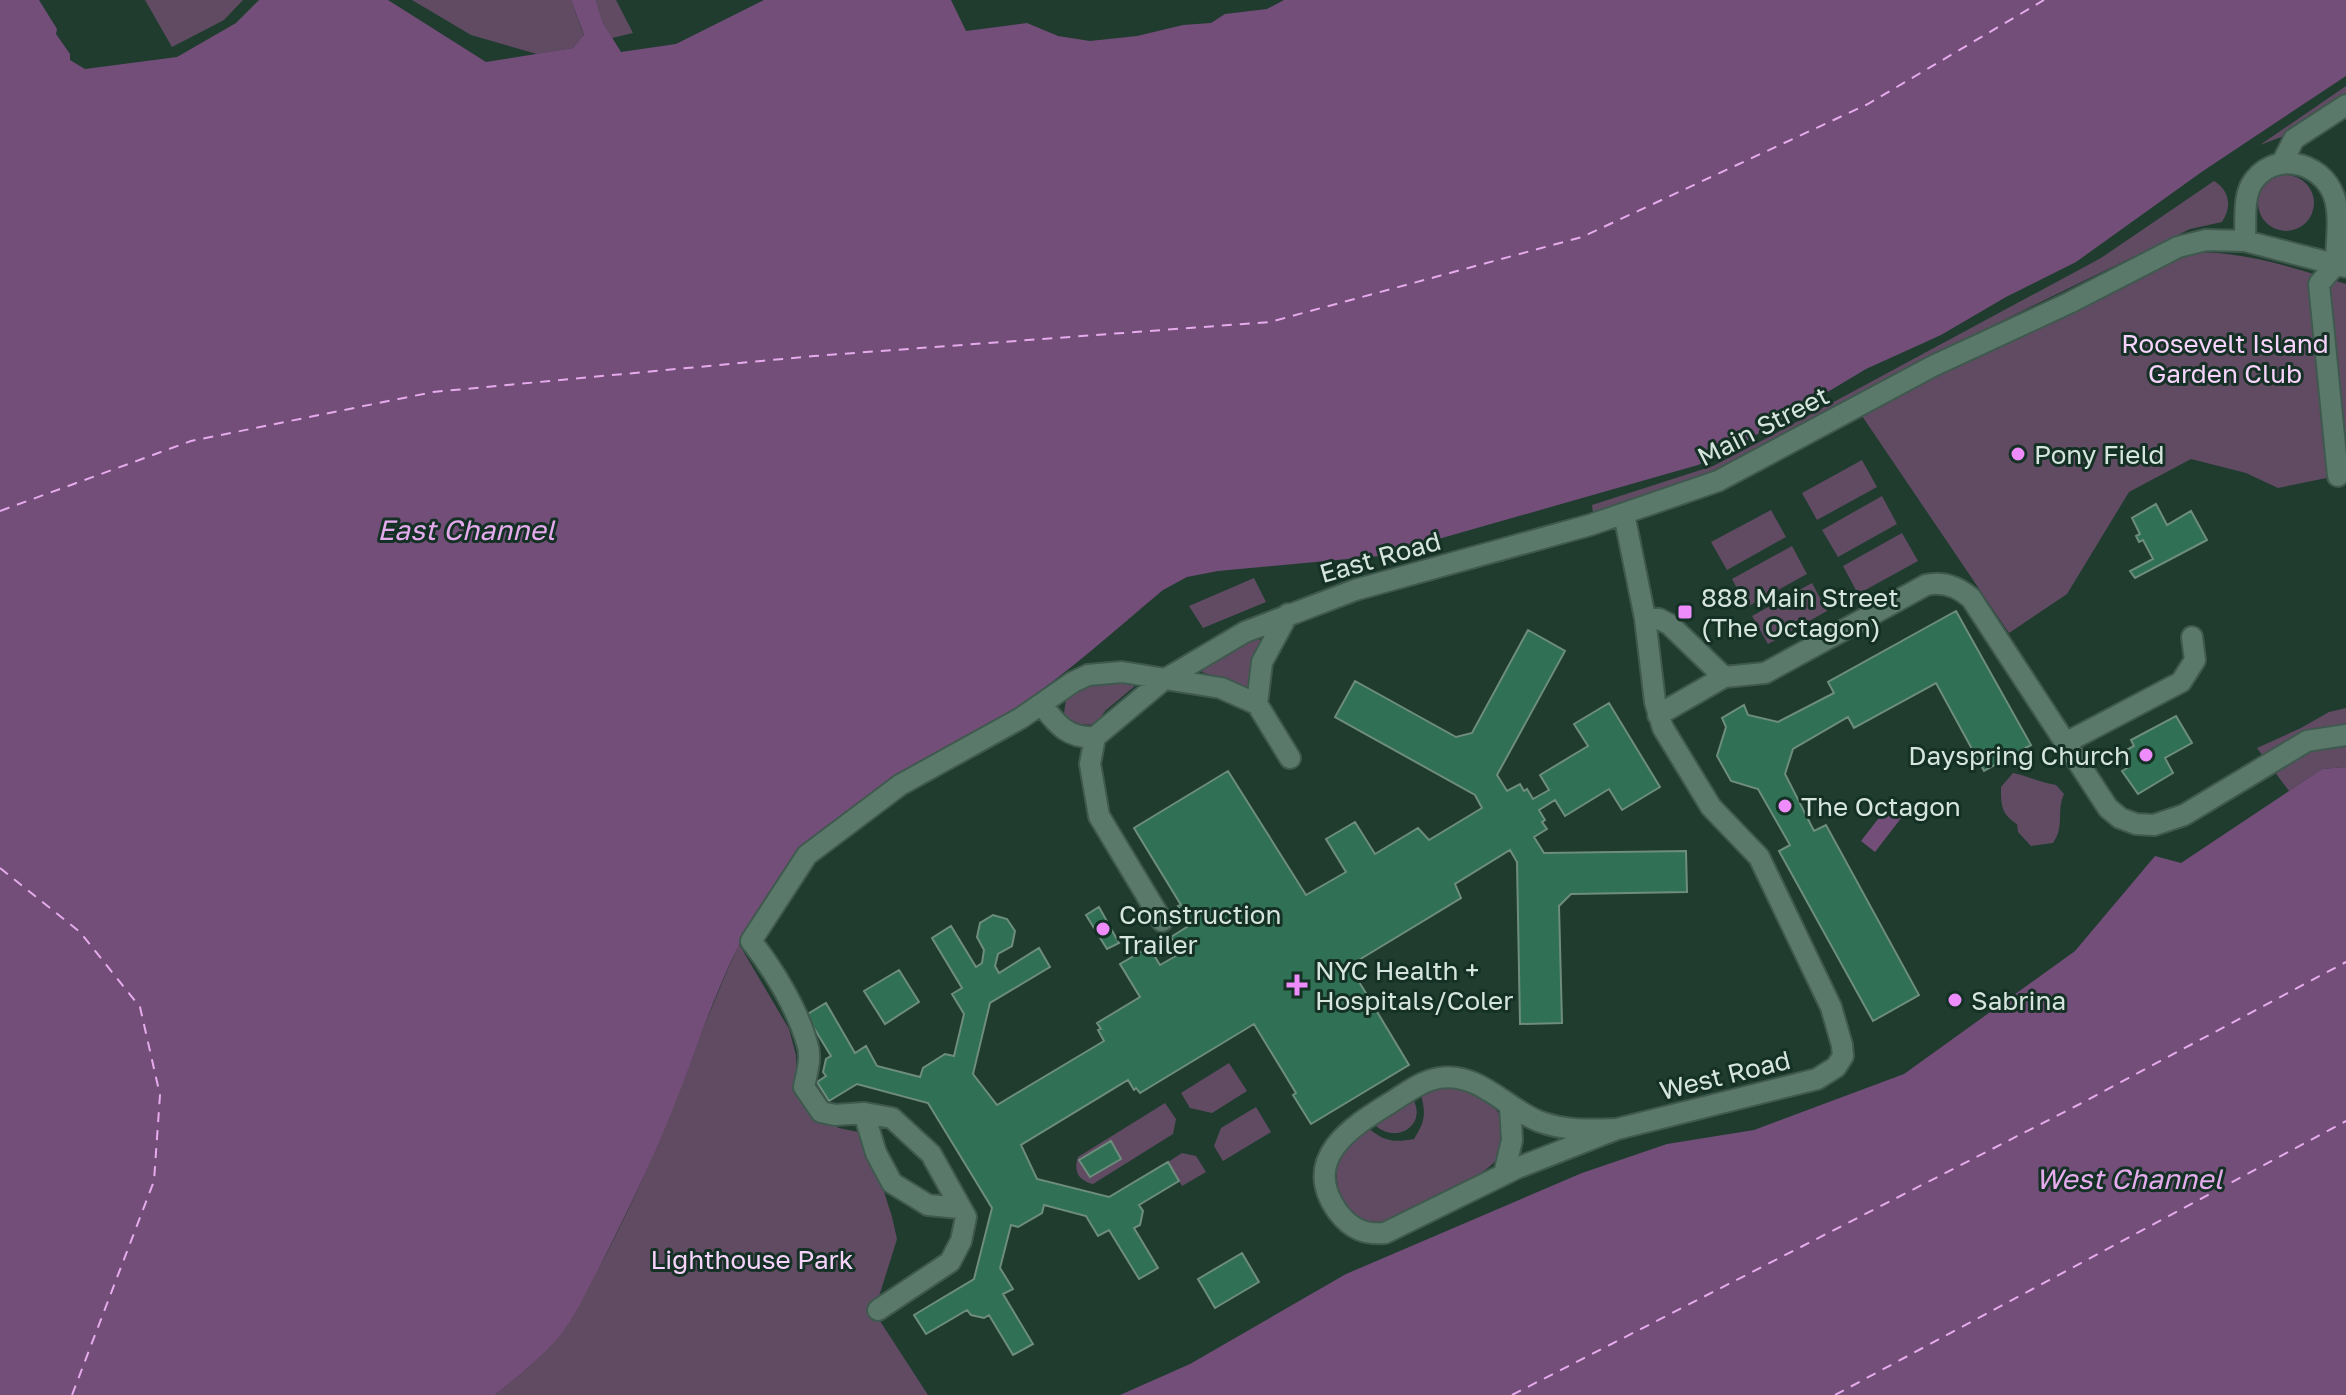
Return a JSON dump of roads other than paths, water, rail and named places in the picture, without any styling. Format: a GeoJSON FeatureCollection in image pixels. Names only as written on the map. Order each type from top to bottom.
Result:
{"type":"FeatureCollection","features":[{"type":"Feature","properties":{"kind":"street"},"geometry":{"type":"LineString","coordinates":[[2282,163],[2294,139],[2346,105]]}},
{"type":"Feature","properties":{"kind":"street"},"geometry":{"type":"LineString","coordinates":[[2245,241],[2249,190],[2265,169],[2282,163],[2302,165],[2318,173],[2340,197],[2341,266],[2319,284],[2338,476]]}},
{"type":"Feature","properties":{"kind":"street","name":"Main Street"},"geometry":{"type":"LineString","coordinates":[[1624,514],[1735,474],[1920,373],[2178,247],[2206,240],[2245,241],[2341,266]]}},
{"type":"Feature","properties":{"kind":"street"},"geometry":{"type":"LineString","coordinates":[[1624,514],[1645,618],[1658,715],[1724,677],[1765,673],[1926,585],[1942,584],[1958,589],[1971,598],[2108,808],[2120,818],[2136,824],[2154,825],[2184,815],[2307,741],[2346,735]]}},
{"type":"Feature","properties":{"kind":"street","name":"East Road"},"geometry":{"type":"LineString","coordinates":[[1095,737],[1162,681],[1245,632],[1355,590],[1624,514]]}},
{"type":"Feature","properties":{"kind":"street"},"geometry":{"type":"LineString","coordinates":[[1257,704],[1262,662],[1288,614]]}},
{"type":"Feature","properties":{"kind":"street"},"geometry":{"type":"LineString","coordinates":[[1645,618],[1659,619],[1669,624],[1724,677]]}},
{"type":"Feature","properties":{"kind":"street"},"geometry":{"type":"LineString","coordinates":[[2067,742],[2181,682],[2195,660],[2192,637]]}},
{"type":"Feature","properties":{"kind":"street"},"geometry":{"type":"LineString","coordinates":[[878,1310],[950,1262],[961,1241],[966,1217],[931,1154],[892,1118],[864,1113],[835,1115],[821,1112],[804,1087],[809,1064],[808,1044],[774,971],[751,941],[807,855],[900,785],[1021,718],[1088,675],[1122,672],[1162,681],[1221,688],[1257,704],[1290,758]]}},
{"type":"Feature","properties":{"kind":"street"},"geometry":{"type":"LineString","coordinates":[[1042,705],[1063,730],[1076,736],[1095,737],[1090,764],[1099,816],[1162,921]]}},
{"type":"Feature","properties":{"kind":"street","name":"West Road"},"geometry":{"type":"LineString","coordinates":[[1617,1129],[1567,1129],[1541,1122],[1478,1084],[1444,1077],[1428,1081],[1347,1131],[1333,1149],[1326,1178],[1331,1199],[1343,1218],[1359,1231],[1385,1233],[1504,1174],[1617,1129],[1817,1079],[1831,1072],[1840,1062],[1843,1050],[1831,1007],[1763,865],[1746,841],[1711,807],[1666,735],[1658,715]]}},
{"type":"Feature","properties":{"kind":"street"},"geometry":{"type":"LineString","coordinates":[[1504,1174],[1512,1140],[1510,1106]]}},
{"type":"Feature","properties":{"kind":"street"},"geometry":{"type":"LineString","coordinates":[[864,1113],[876,1153],[892,1183],[928,1205],[960,1208]]}},
{"type":"Feature","properties":{"kind":"water","name":"East Channel"},"geometry":{"type":"Polygon","coordinates":[[[0,0],[39,0],[70,54],[70,60],[85,69],[177,57],[236,23],[259,0],[388,0],[486,62],[573,48],[584,35],[571,0],[596,0],[603,23],[621,52],[676,44],[764,0],[951,0],[966,31],[1027,23],[1058,36],[1090,41],[1211,23],[1225,14],[1267,9],[1284,0],[2346,0],[2346,76],[2203,171],[2076,262],[2006,297],[1941,335],[1866,369],[1726,453],[1698,465],[1379,556],[1218,571],[1187,577],[1163,590],[1031,697],[859,803],[804,848],[764,900],[736,951],[712,1005],[642,1180],[580,1305],[551,1346],[495,1395],[0,1395],[0,0]]]}},
{"type":"Feature","properties":{"kind":"water","name":"West Channel"},"geometry":{"type":"Polygon","coordinates":[[[2346,767],[2346,1395],[1120,1395],[1190,1364],[1346,1274],[1582,1173],[1667,1144],[1754,1130],[1904,1074],[2075,951],[2155,856],[2181,863],[2322,769],[2346,767]]]}},
{"type":"Feature","properties":{"kind":"water"},"geometry":{"type":"Polygon","coordinates":[[[1888,806],[1902,817],[1875,852],[1861,841],[1888,806]]]}},
{"type":"Feature","properties":{"kind":"place","name":"Pony Field"},"geometry":{"type":"Point","coordinates":[2018,454]}},
{"type":"Feature","properties":{"kind":"place","name":"888 Main Street (The Octagon)"},"geometry":{"type":"Point","coordinates":[1685,612]}},
{"type":"Feature","properties":{"kind":"place","name":"Dayspring Church"},"geometry":{"type":"Point","coordinates":[2146,755]}},
{"type":"Feature","properties":{"kind":"place","name":"The Octagon"},"geometry":{"type":"Point","coordinates":[1785,806]}},
{"type":"Feature","properties":{"kind":"place","name":"Construction Trailer"},"geometry":{"type":"Point","coordinates":[1103,929]}},
{"type":"Feature","properties":{"kind":"place","name":"NYC Health + Hospitals/Coler"},"geometry":{"type":"Point","coordinates":[1297,985]}},
{"type":"Feature","properties":{"kind":"place","name":"Sabrina"},"geometry":{"type":"Point","coordinates":[1955,1000]}},
{"type":"Feature","properties":{"kind":"park label","name":"Roosevelt Island Garden Club"},"geometry":{"type":"Point","coordinates":[2225,358]}},
{"type":"Feature","properties":{"kind":"park label","name":"Lighthouse Park"},"geometry":{"type":"Point","coordinates":[752,1259]}}]}
